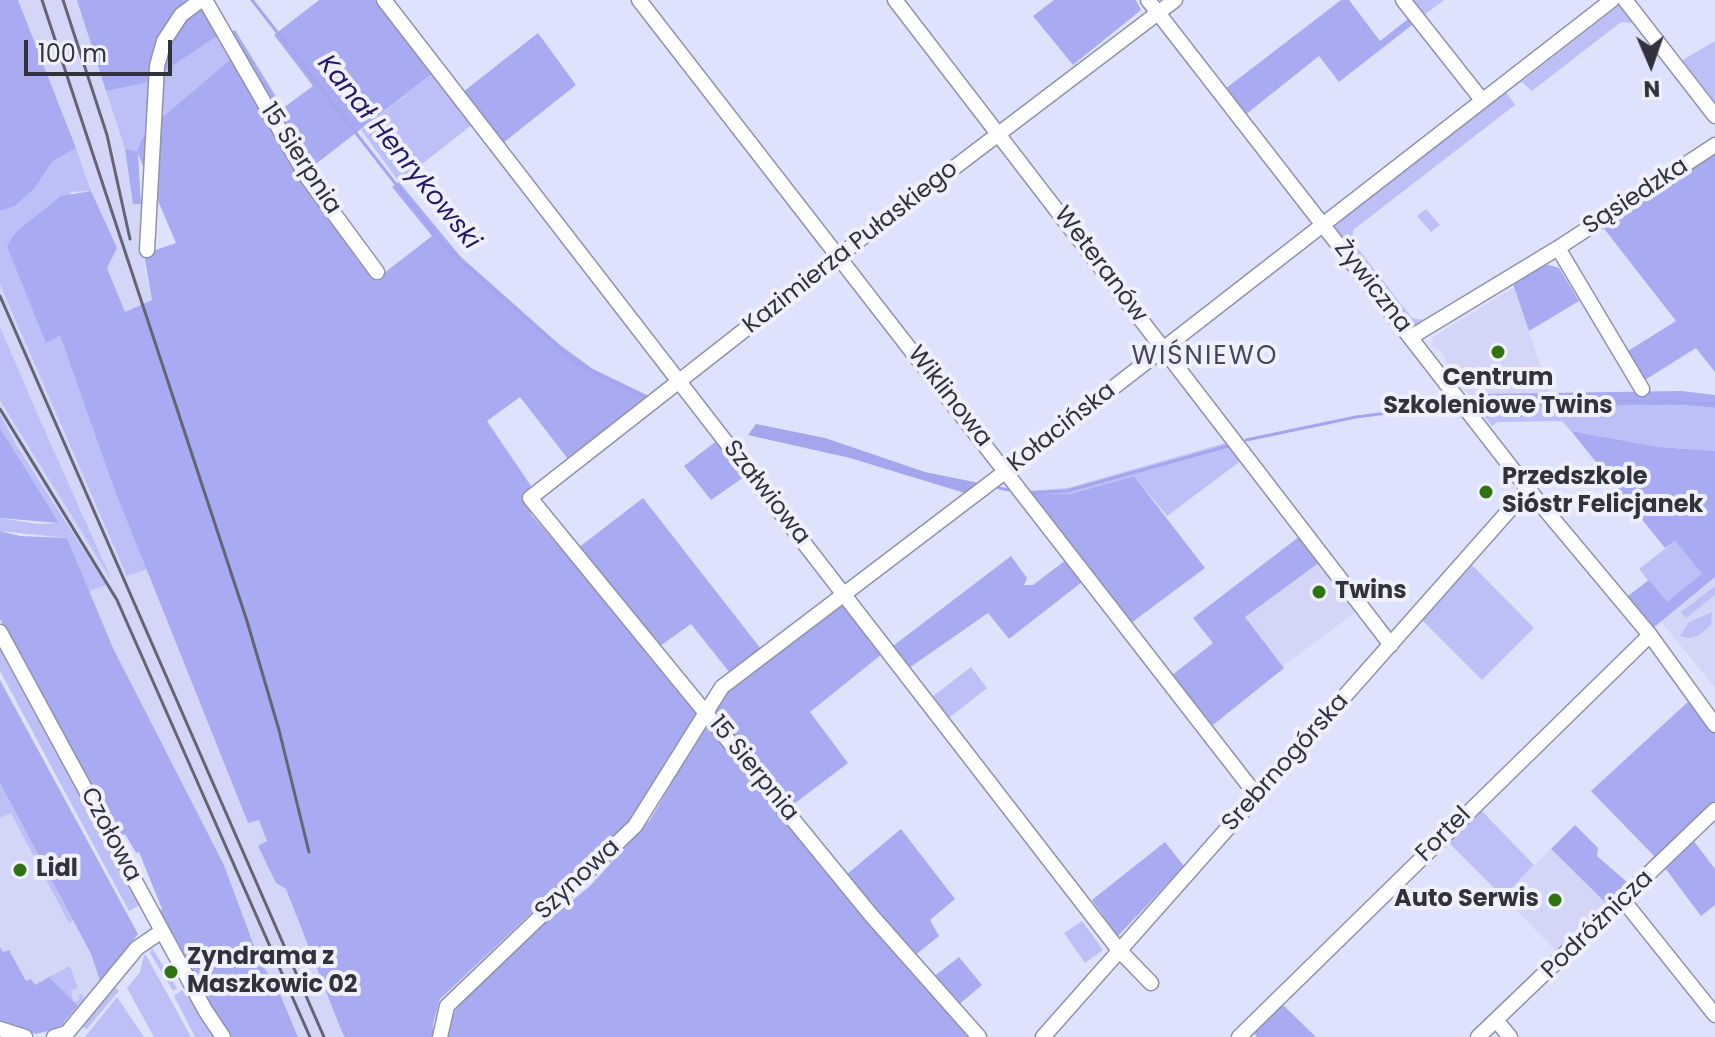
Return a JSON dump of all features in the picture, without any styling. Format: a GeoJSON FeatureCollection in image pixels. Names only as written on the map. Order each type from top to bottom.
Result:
{"type":"FeatureCollection","features":[{"type":"Feature","properties":{"kind":"street"},"geometry":{"type":"LineString","coordinates":[[147,250],[157,66],[164,41],[181,15],[203,0]]}},
{"type":"Feature","properties":{"kind":"street","name":"15 Sierpnia"},"geometry":{"type":"LineString","coordinates":[[203,0],[307,177],[377,272]]}},
{"type":"Feature","properties":{"kind":"street","name":"Szałwiowa"},"geometry":{"type":"LineString","coordinates":[[384,0],[1118,949],[1151,983]]}},
{"type":"Feature","properties":{"kind":"street","name":"Wiklinowa"},"geometry":{"type":"LineString","coordinates":[[639,0],[1257,796]]}},
{"type":"Feature","properties":{"kind":"street","name":"Weteranów"},"geometry":{"type":"LineString","coordinates":[[895,0],[1391,645]]}},
{"type":"Feature","properties":{"kind":"street","name":"Żywiczna"},"geometry":{"type":"LineString","coordinates":[[1148,0],[1528,489],[1650,635],[1715,725]]}},
{"type":"Feature","properties":{"kind":"street","name":"Kazimierza Pułaskiego"},"geometry":{"type":"LineString","coordinates":[[530,498],[839,256],[1175,0]]}},
{"type":"Feature","properties":{"kind":"street"},"geometry":{"type":"LineString","coordinates":[[1403,0],[1482,100]]}},
{"type":"Feature","properties":{"kind":"street","name":"Kołacińska"},"geometry":{"type":"LineString","coordinates":[[707,712],[722,687],[1006,471],[1612,0]]}},
{"type":"Feature","properties":{"kind":"street"},"geometry":{"type":"LineString","coordinates":[[1625,0],[1715,116]]}},
{"type":"Feature","properties":{"kind":"street","name":"Sąsiedzka"},"geometry":{"type":"LineString","coordinates":[[1411,337],[1558,248],[1715,145]]}},
{"type":"Feature","properties":{"kind":"street","name":"Sąsiedzka"},"geometry":{"type":"LineString","coordinates":[[1558,248],[1642,389]]}},
{"type":"Feature","properties":{"kind":"street","name":"Srebrnogórska"},"geometry":{"type":"LineString","coordinates":[[1043,1037],[1528,489]]}},
{"type":"Feature","properties":{"kind":"street","name":"15 Sierpnia"},"geometry":{"type":"LineString","coordinates":[[530,498],[881,927],[979,1037]]}},
{"type":"Feature","properties":{"kind":"street","name":"Czołowa"},"geometry":{"type":"LineString","coordinates":[[0,632],[210,1019],[223,1037]]}},
{"type":"Feature","properties":{"kind":"street","name":"Fortel"},"geometry":{"type":"LineString","coordinates":[[1239,1037],[1650,635]]}},
{"type":"Feature","properties":{"kind":"street","name":"Szynowa"},"geometry":{"type":"LineString","coordinates":[[440,1037],[447,1006],[635,826],[707,712]]}},
{"type":"Feature","properties":{"kind":"street","name":"Podróżnicza"},"geometry":{"type":"LineString","coordinates":[[1478,1037],[1715,810]]}},
{"type":"Feature","properties":{"kind":"street"},"geometry":{"type":"LineString","coordinates":[[1623,900],[1715,1015]]}},
{"type":"Feature","properties":{"kind":"street"},"geometry":{"type":"LineString","coordinates":[[63,1036],[137,948],[162,931]]}},
{"type":"Feature","properties":{"kind":"street"},"geometry":{"type":"LineString","coordinates":[[1496,1020],[1510,1037]]}},
{"type":"Feature","properties":{"kind":"street"},"geometry":{"type":"LineString","coordinates":[[0,1029],[25,1037]]}},
{"type":"Feature","properties":{"kind":"shaded area"},"geometry":{"type":"Polygon","coordinates":[[[0,0],[18,0],[76,148],[52,162],[35,188],[15,206],[0,211],[0,0]]]}},
{"type":"Feature","properties":{"kind":"shaded area"},"geometry":{"type":"Polygon","coordinates":[[[18,0],[77,0],[125,149],[133,204],[141,204],[145,271],[153,300],[125,313],[107,268],[91,191],[18,0]]]}},
{"type":"Feature","properties":{"kind":"shaded area"},"geometry":{"type":"Polygon","coordinates":[[[77,0],[198,0],[219,35],[148,82],[106,91],[77,0]]]}},
{"type":"Feature","properties":{"kind":"shaded area"},"geometry":{"type":"Polygon","coordinates":[[[319,0],[378,0],[433,73],[312,167],[229,33],[235,30],[283,108],[313,86],[274,35],[319,0]]]}},
{"type":"Feature","properties":{"kind":"shaded area"},"geometry":{"type":"Polygon","coordinates":[[[1054,0],[1136,0],[1141,10],[1073,65],[1033,16],[1054,0]]]}},
{"type":"Feature","properties":{"kind":"shaded area"},"geometry":{"type":"Polygon","coordinates":[[[1341,0],[1349,0],[1380,41],[1408,19],[1412,25],[1339,82],[1319,56],[1245,115],[1225,89],[1341,0]]]}},
{"type":"Feature","properties":{"kind":"shaded area"},"geometry":{"type":"Polygon","coordinates":[[[1410,0],[1444,0],[1423,16],[1410,0]]]}},
{"type":"Feature","properties":{"kind":"shaded area"},"geometry":{"type":"Polygon","coordinates":[[[1621,4],[1632,23],[1621,22],[1532,91],[1522,82],[1516,86],[1621,4]]]}},
{"type":"Feature","properties":{"kind":"shaded area"},"geometry":{"type":"Polygon","coordinates":[[[538,33],[576,85],[503,143],[463,92],[538,33]]]}},
{"type":"Feature","properties":{"kind":"shaded area"},"geometry":{"type":"Polygon","coordinates":[[[219,35],[232,58],[153,125],[137,151],[125,149],[106,91],[148,81],[219,35]]]}},
{"type":"Feature","properties":{"kind":"shaded area"},"geometry":{"type":"Polygon","coordinates":[[[1715,41],[1715,104],[1681,61],[1715,41]]]}},
{"type":"Feature","properties":{"kind":"shaded area"},"geometry":{"type":"Polygon","coordinates":[[[232,58],[303,175],[375,280],[432,236],[392,187],[399,182],[460,256],[560,345],[593,369],[651,397],[568,459],[520,397],[487,421],[531,486],[524,497],[531,514],[693,702],[697,718],[627,823],[440,999],[433,1024],[434,1037],[345,1037],[342,1032],[286,889],[276,883],[258,846],[267,841],[259,820],[248,823],[114,488],[60,335],[46,343],[7,246],[16,232],[61,196],[91,191],[117,248],[107,268],[125,312],[152,300],[144,254],[176,243],[138,154],[141,204],[133,204],[125,149],[137,151],[153,125],[232,58]]]}},
{"type":"Feature","properties":{"kind":"shaded area"},"geometry":{"type":"Polygon","coordinates":[[[433,73],[473,124],[399,182],[361,130],[433,73]]]}},
{"type":"Feature","properties":{"kind":"shaded area"},"geometry":{"type":"Polygon","coordinates":[[[1506,92],[1515,105],[1353,230],[1352,241],[1412,318],[1423,320],[1411,328],[1332,227],[1506,92]]]}},
{"type":"Feature","properties":{"kind":"shaded area"},"geometry":{"type":"Polygon","coordinates":[[[76,148],[91,191],[71,192],[46,343],[60,334],[147,569],[127,576],[0,284],[0,211],[15,206],[35,188],[52,162],[76,148]]]}},
{"type":"Feature","properties":{"kind":"shaded area"},"geometry":{"type":"Polygon","coordinates":[[[1715,155],[1715,372],[1696,348],[1645,380],[1628,351],[1676,321],[1602,226],[1715,155]]]}},
{"type":"Feature","properties":{"kind":"shaded area"},"geometry":{"type":"Polygon","coordinates":[[[1426,209],[1440,225],[1431,232],[1417,216],[1426,209]]]}},
{"type":"Feature","properties":{"kind":"shaded area"},"geometry":{"type":"Polygon","coordinates":[[[0,233],[114,488],[248,823],[259,820],[267,841],[258,846],[286,889],[345,1037],[298,1037],[280,994],[258,957],[224,865],[113,648],[67,538],[0,428],[0,233]]]}},
{"type":"Feature","properties":{"kind":"shaded area"},"geometry":{"type":"Polygon","coordinates":[[[1542,263],[1559,268],[1579,301],[1529,331],[1512,281],[1542,263]]]}},
{"type":"Feature","properties":{"kind":"shaded area"},"geometry":{"type":"Polygon","coordinates":[[[1514,287],[1550,394],[1469,396],[1448,369],[1443,353],[1431,346],[1433,337],[1514,287]]]}},
{"type":"Feature","properties":{"kind":"shaded area"},"geometry":{"type":"Polygon","coordinates":[[[0,327],[37,413],[112,581],[0,400],[0,327]]]}},
{"type":"Feature","properties":{"kind":"shaded area"},"geometry":{"type":"Polygon","coordinates":[[[1681,391],[1715,395],[1715,408],[1683,405],[1471,407],[1465,399],[1478,394],[1681,391]]]}},
{"type":"Feature","properties":{"kind":"shaded area"},"geometry":{"type":"Polygon","coordinates":[[[1683,405],[1715,408],[1715,451],[1659,447],[1571,431],[1562,421],[1497,422],[1492,426],[1477,407],[1683,405]]]}},
{"type":"Feature","properties":{"kind":"shaded area"},"geometry":{"type":"Polygon","coordinates":[[[0,414],[16,445],[106,585],[89,591],[67,538],[0,531],[0,518],[37,524],[59,523],[0,428],[0,414]]]}},
{"type":"Feature","properties":{"kind":"shaded area"},"geometry":{"type":"Polygon","coordinates":[[[756,424],[825,438],[925,472],[979,483],[968,494],[850,458],[748,435],[756,424]]]}},
{"type":"Feature","properties":{"kind":"shaded area"},"geometry":{"type":"Polygon","coordinates":[[[0,428],[25,468],[59,523],[0,518],[0,428]]]}},
{"type":"Feature","properties":{"kind":"shaded area"},"geometry":{"type":"Polygon","coordinates":[[[1571,431],[1659,447],[1715,451],[1715,577],[1653,628],[1628,596],[1649,580],[1667,602],[1702,574],[1675,541],[1665,548],[1571,431]]]}},
{"type":"Feature","properties":{"kind":"shaded area"},"geometry":{"type":"Polygon","coordinates":[[[719,439],[747,475],[711,500],[684,466],[719,439]]]}},
{"type":"Feature","properties":{"kind":"shaded area"},"geometry":{"type":"Polygon","coordinates":[[[1229,442],[1242,460],[1167,516],[1134,476],[1070,494],[1028,494],[1026,491],[1068,488],[1229,442]]]}},
{"type":"Feature","properties":{"kind":"shaded area"},"geometry":{"type":"Polygon","coordinates":[[[1134,476],[1205,568],[1131,623],[1056,524],[1052,526],[1028,494],[1070,494],[1134,476]]]}},
{"type":"Feature","properties":{"kind":"shaded area"},"geometry":{"type":"Polygon","coordinates":[[[643,498],[761,649],[730,673],[691,624],[660,646],[578,548],[643,498]]]}},
{"type":"Feature","properties":{"kind":"shaded area"},"geometry":{"type":"Polygon","coordinates":[[[0,531],[20,536],[67,538],[113,648],[224,865],[258,957],[280,994],[298,1037],[232,1037],[214,1017],[159,911],[162,909],[139,852],[136,853],[125,834],[122,836],[105,814],[0,619],[0,531]]]}},
{"type":"Feature","properties":{"kind":"shaded area"},"geometry":{"type":"Polygon","coordinates":[[[1300,536],[1320,562],[1245,617],[1284,668],[1213,725],[1171,676],[1213,643],[1193,618],[1300,536]]]}},
{"type":"Feature","properties":{"kind":"shaded area"},"geometry":{"type":"Polygon","coordinates":[[[1675,541],[1703,575],[1666,603],[1639,569],[1675,541]]]}},
{"type":"Feature","properties":{"kind":"shaded area"},"geometry":{"type":"Polygon","coordinates":[[[1011,556],[1027,578],[1024,585],[1033,585],[1066,560],[1082,582],[1009,639],[988,613],[909,668],[893,646],[1011,556]]]}},
{"type":"Feature","properties":{"kind":"shaded area"},"geometry":{"type":"Polygon","coordinates":[[[1320,562],[1357,611],[1283,666],[1245,617],[1320,562]]]}},
{"type":"Feature","properties":{"kind":"shaded area"},"geometry":{"type":"Polygon","coordinates":[[[1471,564],[1534,628],[1482,680],[1421,619],[1471,564]]]}},
{"type":"Feature","properties":{"kind":"shaded area"},"geometry":{"type":"Polygon","coordinates":[[[1715,577],[1715,688],[1660,620],[1715,577]]]}},
{"type":"Feature","properties":{"kind":"shaded area"},"geometry":{"type":"Polygon","coordinates":[[[1715,586],[1715,595],[1686,618],[1681,612],[1715,586]]]}},
{"type":"Feature","properties":{"kind":"shaded area"},"geometry":{"type":"Polygon","coordinates":[[[843,603],[882,654],[810,712],[848,763],[790,807],[715,712],[719,699],[843,603]]]}},
{"type":"Feature","properties":{"kind":"shaded area"},"geometry":{"type":"Polygon","coordinates":[[[1712,612],[1711,625],[1699,635],[1689,638],[1680,636],[1689,622],[1712,612]]]}},
{"type":"Feature","properties":{"kind":"shaded area"},"geometry":{"type":"Polygon","coordinates":[[[0,642],[140,905],[129,911],[0,671],[0,642]]]}},
{"type":"Feature","properties":{"kind":"shaded area"},"geometry":{"type":"Polygon","coordinates":[[[971,667],[987,688],[949,718],[932,697],[971,667]]]}},
{"type":"Feature","properties":{"kind":"shaded area"},"geometry":{"type":"Polygon","coordinates":[[[0,680],[138,934],[100,981],[91,954],[0,783],[0,680]]]}},
{"type":"Feature","properties":{"kind":"shaded area"},"geometry":{"type":"Polygon","coordinates":[[[1690,700],[1715,733],[1715,801],[1656,858],[1591,791],[1690,700]]]}},
{"type":"Feature","properties":{"kind":"shaded area"},"geometry":{"type":"Polygon","coordinates":[[[708,721],[857,910],[971,1037],[445,1037],[456,1008],[529,936],[590,886],[650,820],[708,721]]]}},
{"type":"Feature","properties":{"kind":"shaded area"},"geometry":{"type":"Polygon","coordinates":[[[0,783],[73,920],[69,923],[11,813],[0,818],[0,783]]]}},
{"type":"Feature","properties":{"kind":"shaded area"},"geometry":{"type":"Polygon","coordinates":[[[11,806],[91,954],[100,981],[62,1024],[0,1021],[0,811],[11,806]]]}},
{"type":"Feature","properties":{"kind":"shaded area"},"geometry":{"type":"Polygon","coordinates":[[[1479,808],[1534,865],[1503,897],[1447,841],[1479,808]]]}},
{"type":"Feature","properties":{"kind":"shaded area"},"geometry":{"type":"Polygon","coordinates":[[[1575,825],[1598,848],[1597,856],[1628,883],[1607,904],[1551,849],[1575,825]]]}},
{"type":"Feature","properties":{"kind":"shaded area"},"geometry":{"type":"Polygon","coordinates":[[[901,829],[955,899],[930,920],[939,936],[914,956],[846,875],[901,829]]]}},
{"type":"Feature","properties":{"kind":"shaded area"},"geometry":{"type":"Polygon","coordinates":[[[1693,840],[1715,869],[1715,905],[1701,916],[1665,868],[1693,840]]]}},
{"type":"Feature","properties":{"kind":"shaded area"},"geometry":{"type":"Polygon","coordinates":[[[1165,842],[1184,866],[1118,936],[1092,900],[1165,842]]]}},
{"type":"Feature","properties":{"kind":"shaded area","name":"Auto Serwis"},"geometry":{"type":"Polygon","coordinates":[[[1551,849],[1607,904],[1558,953],[1503,897],[1551,849]]]}},
{"type":"Feature","properties":{"kind":"shaded area"},"geometry":{"type":"Polygon","coordinates":[[[1082,921],[1103,950],[1085,963],[1064,933],[1082,921]]]}},
{"type":"Feature","properties":{"kind":"shaded area"},"geometry":{"type":"Polygon","coordinates":[[[0,947],[3,952],[9,950],[26,981],[31,979],[35,985],[49,977],[78,1006],[64,1022],[64,1027],[36,1034],[0,1024],[0,947]]]}},
{"type":"Feature","properties":{"kind":"shaded area"},"geometry":{"type":"Polygon","coordinates":[[[152,948],[177,988],[173,991],[150,953],[152,948]]]}},
{"type":"Feature","properties":{"kind":"shaded area"},"geometry":{"type":"Polygon","coordinates":[[[144,955],[191,1037],[154,1037],[127,988],[140,972],[144,955]]]}},
{"type":"Feature","properties":{"kind":"shaded area"},"geometry":{"type":"Polygon","coordinates":[[[959,957],[982,985],[956,1007],[932,978],[959,957]]]}},
{"type":"Feature","properties":{"kind":"shaded area"},"geometry":{"type":"Polygon","coordinates":[[[70,966],[78,988],[71,990],[73,1000],[76,1002],[80,998],[78,995],[82,994],[84,999],[78,1006],[49,977],[70,966]]]}},
{"type":"Feature","properties":{"kind":"shaded area"},"geometry":{"type":"Polygon","coordinates":[[[114,986],[119,991],[87,1029],[78,1025],[114,986]]]}},
{"type":"Feature","properties":{"kind":"shaded area"},"geometry":{"type":"Polygon","coordinates":[[[182,990],[216,1037],[195,1037],[174,996],[182,990]]]}},
{"type":"Feature","properties":{"kind":"shaded area"},"geometry":{"type":"Polygon","coordinates":[[[117,997],[144,1037],[85,1037],[117,997]]]}},
{"type":"Feature","properties":{"kind":"shaded area"},"geometry":{"type":"Polygon","coordinates":[[[1282,1004],[1316,1037],[1257,1037],[1253,1032],[1282,1004]]]}},
{"type":"Feature","properties":{"kind":"waterway","name":"Kanał Henrykowski"},"geometry":{"type":"LineString","coordinates":[[252,0],[445,247],[578,364],[645,397]]}},
{"type":"Feature","properties":{"kind":"waterway","name":"Kanał Henrykowski"},"geometry":{"type":"LineString","coordinates":[[1468,403],[1645,401]]}},
{"type":"Feature","properties":{"kind":"waterway","name":"Kanał Henrykowski"},"geometry":{"type":"LineString","coordinates":[[1655,401],[1715,404]]}},
{"type":"Feature","properties":{"kind":"waterway","name":"Kanał Henrykowski"},"geometry":{"type":"LineString","coordinates":[[1246,440],[1356,417],[1450,405]]}},
{"type":"Feature","properties":{"kind":"waterway","name":"Kanał Henrykowski"},"geometry":{"type":"LineString","coordinates":[[1028,493],[1067,491],[1228,446]]}},
{"type":"Feature","properties":{"kind":"waterway","name":"Kanał Henrykowski"},"geometry":{"type":"LineString","coordinates":[[999,488],[1008,490]]}},
{"type":"Feature","properties":{"kind":"railway"},"geometry":{"type":"LineString","coordinates":[[42,0],[247,621],[279,730],[309,852]]}},
{"type":"Feature","properties":{"kind":"railway"},"geometry":{"type":"LineString","coordinates":[[63,0],[107,135],[130,239]]}},
{"type":"Feature","properties":{"kind":"railway"},"geometry":{"type":"LineString","coordinates":[[0,296],[324,1037]]}},
{"type":"Feature","properties":{"kind":"railway"},"geometry":{"type":"LineString","coordinates":[[0,409],[117,600],[310,1037]]}},
{"type":"Feature","properties":{"kind":"place","name":"Centrum Szkoleniowe Twins"},"geometry":{"type":"Point","coordinates":[1498,352]}},
{"type":"Feature","properties":{"kind":"place","name":"Przedszkole Sióstr Felicjanek"},"geometry":{"type":"Point","coordinates":[1486,492]}},
{"type":"Feature","properties":{"kind":"place","name":"Twins"},"geometry":{"type":"Point","coordinates":[1319,592]}},
{"type":"Feature","properties":{"kind":"place","name":"Lidl"},"geometry":{"type":"Point","coordinates":[20,870]}},
{"type":"Feature","properties":{"kind":"place","name":"Auto Serwis"},"geometry":{"type":"Point","coordinates":[1555,900]}},
{"type":"Feature","properties":{"kind":"place","name":"Zyndrama z Maszkowic 02"},"geometry":{"type":"Point","coordinates":[171,972]}},
{"type":"Feature","properties":{"kind":"district","name":"WIŚNIEWO"},"geometry":{"type":"Point","coordinates":[1205,357]}}]}
